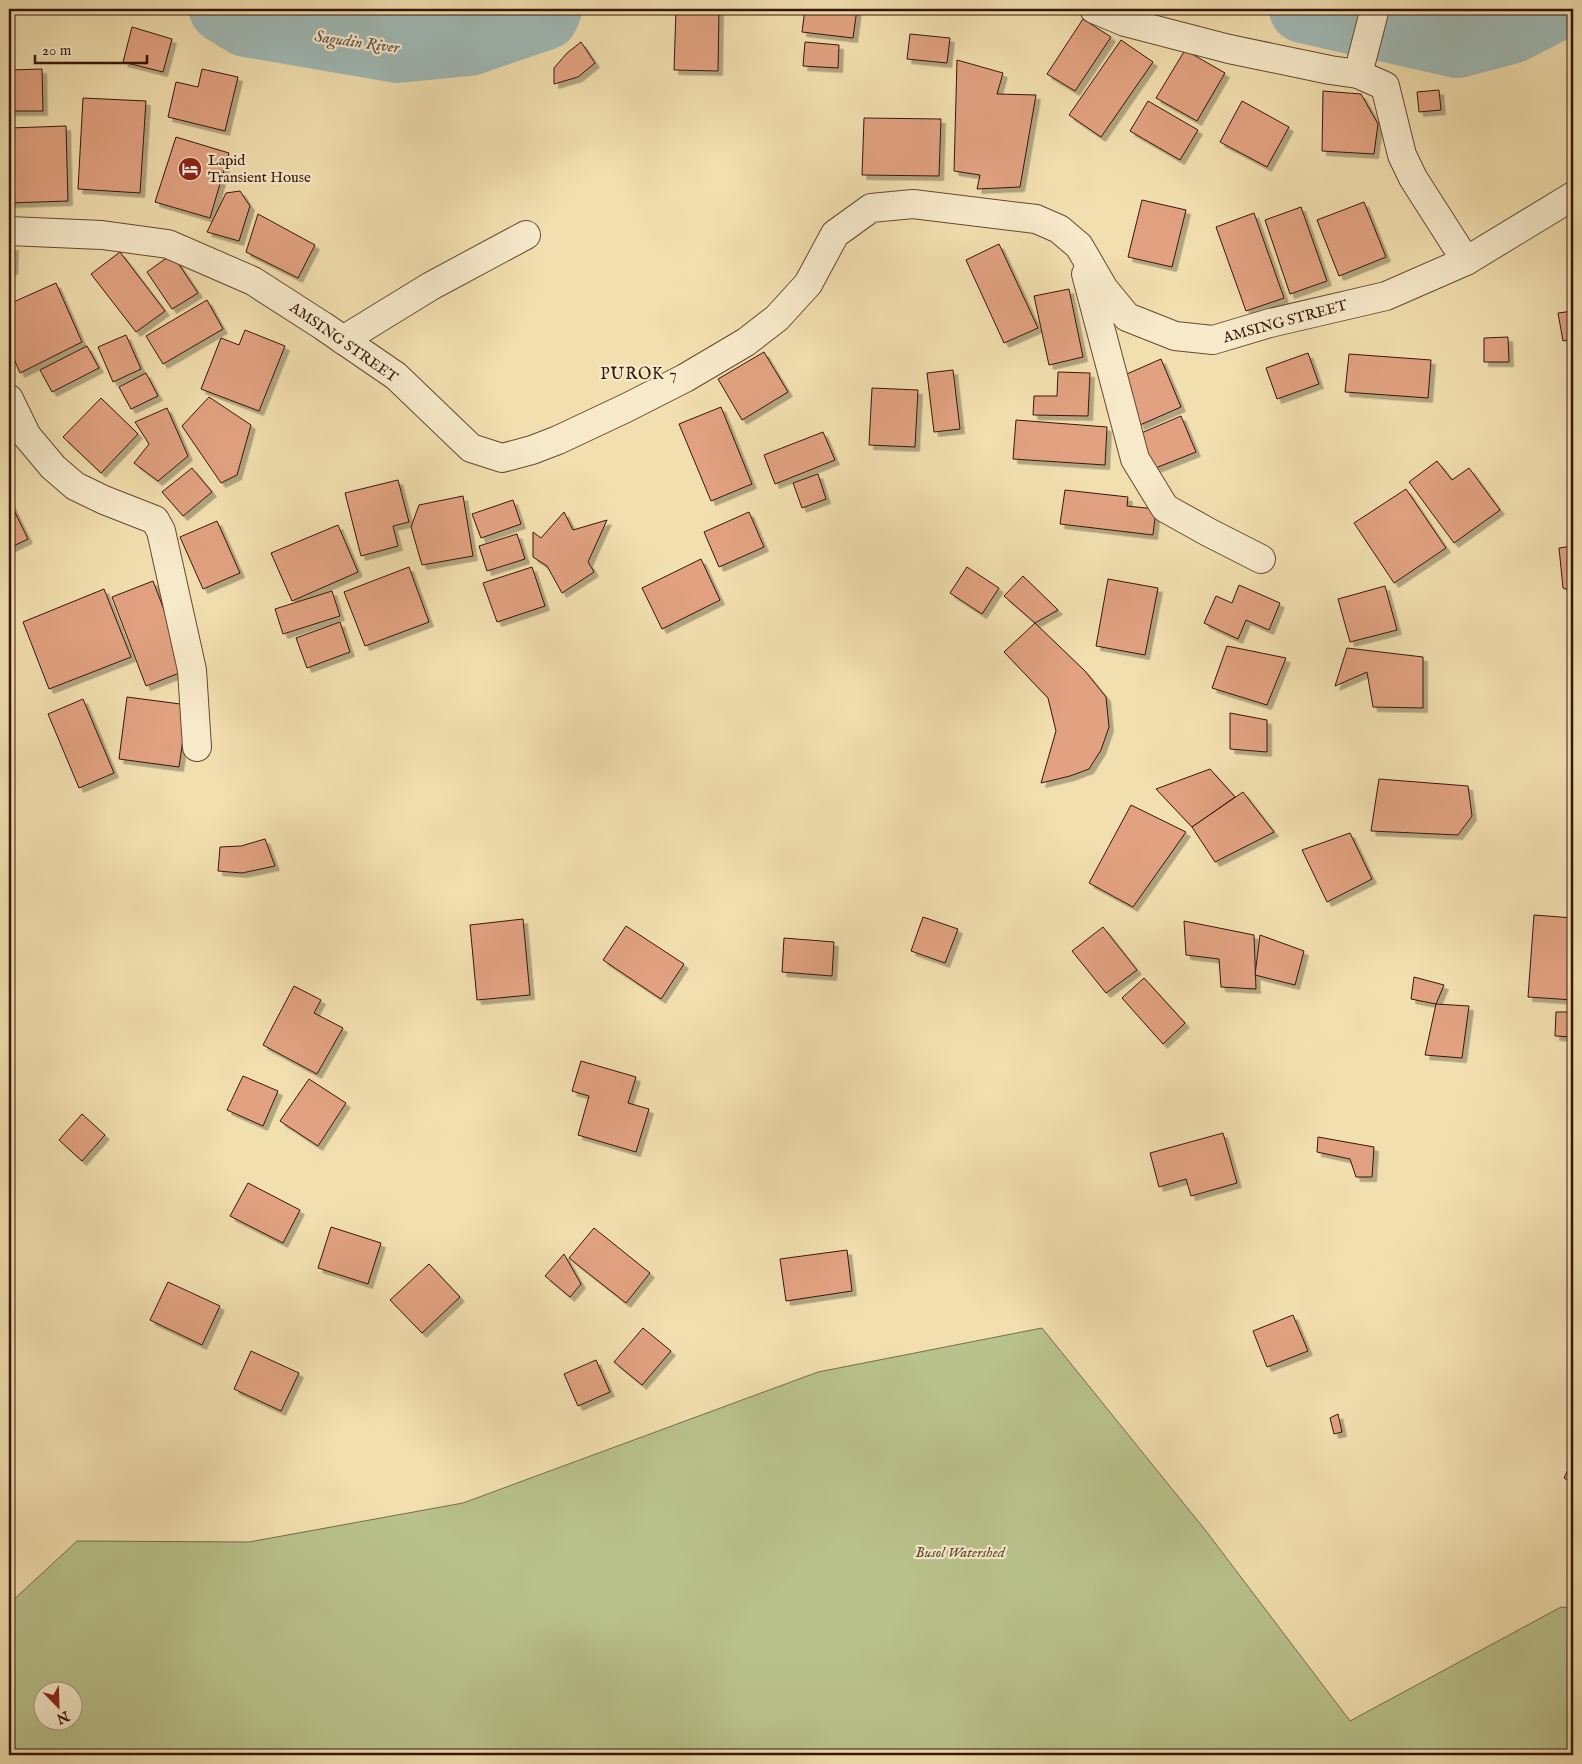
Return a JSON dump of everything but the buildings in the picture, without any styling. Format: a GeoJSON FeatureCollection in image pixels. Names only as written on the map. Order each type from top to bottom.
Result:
{"type":"FeatureCollection","features":[{"type":"Feature","properties":{"kind":"street"},"geometry":{"type":"LineString","coordinates":[[1094,9],[1125,22],[1228,49],[1330,70],[1361,63]]}},
{"type":"Feature","properties":{"kind":"street"},"geometry":{"type":"LineString","coordinates":[[1361,63],[1374,12]]}},
{"type":"Feature","properties":{"kind":"street"},"geometry":{"type":"LineString","coordinates":[[1361,63],[1385,86],[1402,154],[1413,178],[1466,261]]}},
{"type":"Feature","properties":{"kind":"street","name":"AMSING STREET"},"geometry":{"type":"LineString","coordinates":[[9,231],[102,235],[168,244],[253,281],[396,376],[471,448],[502,458],[532,450],[558,440],[609,416],[685,378],[746,342],[777,318],[808,284],[835,234],[871,208],[913,204],[1036,219],[1059,229],[1079,246],[1104,289],[1127,318],[1175,336],[1213,340],[1270,323],[1386,296],[1466,261],[1570,202]]}},
{"type":"Feature","properties":{"kind":"street"},"geometry":{"type":"LineString","coordinates":[[344,340],[431,286],[526,235]]}},
{"type":"Feature","properties":{"kind":"street"},"geometry":{"type":"LineString","coordinates":[[1079,246],[1136,459],[1165,508],[1261,559]]}},
{"type":"Feature","properties":{"kind":"street"},"geometry":{"type":"LineString","coordinates":[[9,399],[27,436],[52,467],[76,486],[155,520],[161,531],[192,670],[197,747]]}},
{"type":"Feature","properties":{"kind":"green space","name":"Busol Watershed"},"geometry":{"type":"Polygon","coordinates":[[[1042,1328],[1206,1531],[1350,1721],[1561,1607],[1573,1608],[1573,1755],[9,1755],[9,1604],[77,1541],[249,1542],[463,1503],[818,1372],[1042,1328]]]}},
{"type":"Feature","properties":{"kind":"waterway","name":"Sagudin River"},"geometry":{"type":"LineString","coordinates":[[223,9],[246,23],[398,49],[469,42],[545,16],[548,9]]}},
{"type":"Feature","properties":{"kind":"waterway","name":"Sagudin River"},"geometry":{"type":"LineString","coordinates":[[1303,9],[1458,44],[1511,30],[1552,9]]}},
{"type":"Feature","properties":{"kind":"place","name":"Lapid Transient House"},"geometry":{"type":"Point","coordinates":[190,169]}},
{"type":"Feature","properties":{"kind":"district","name":"PUROK 7"},"geometry":{"type":"Point","coordinates":[639,373]}}]}
